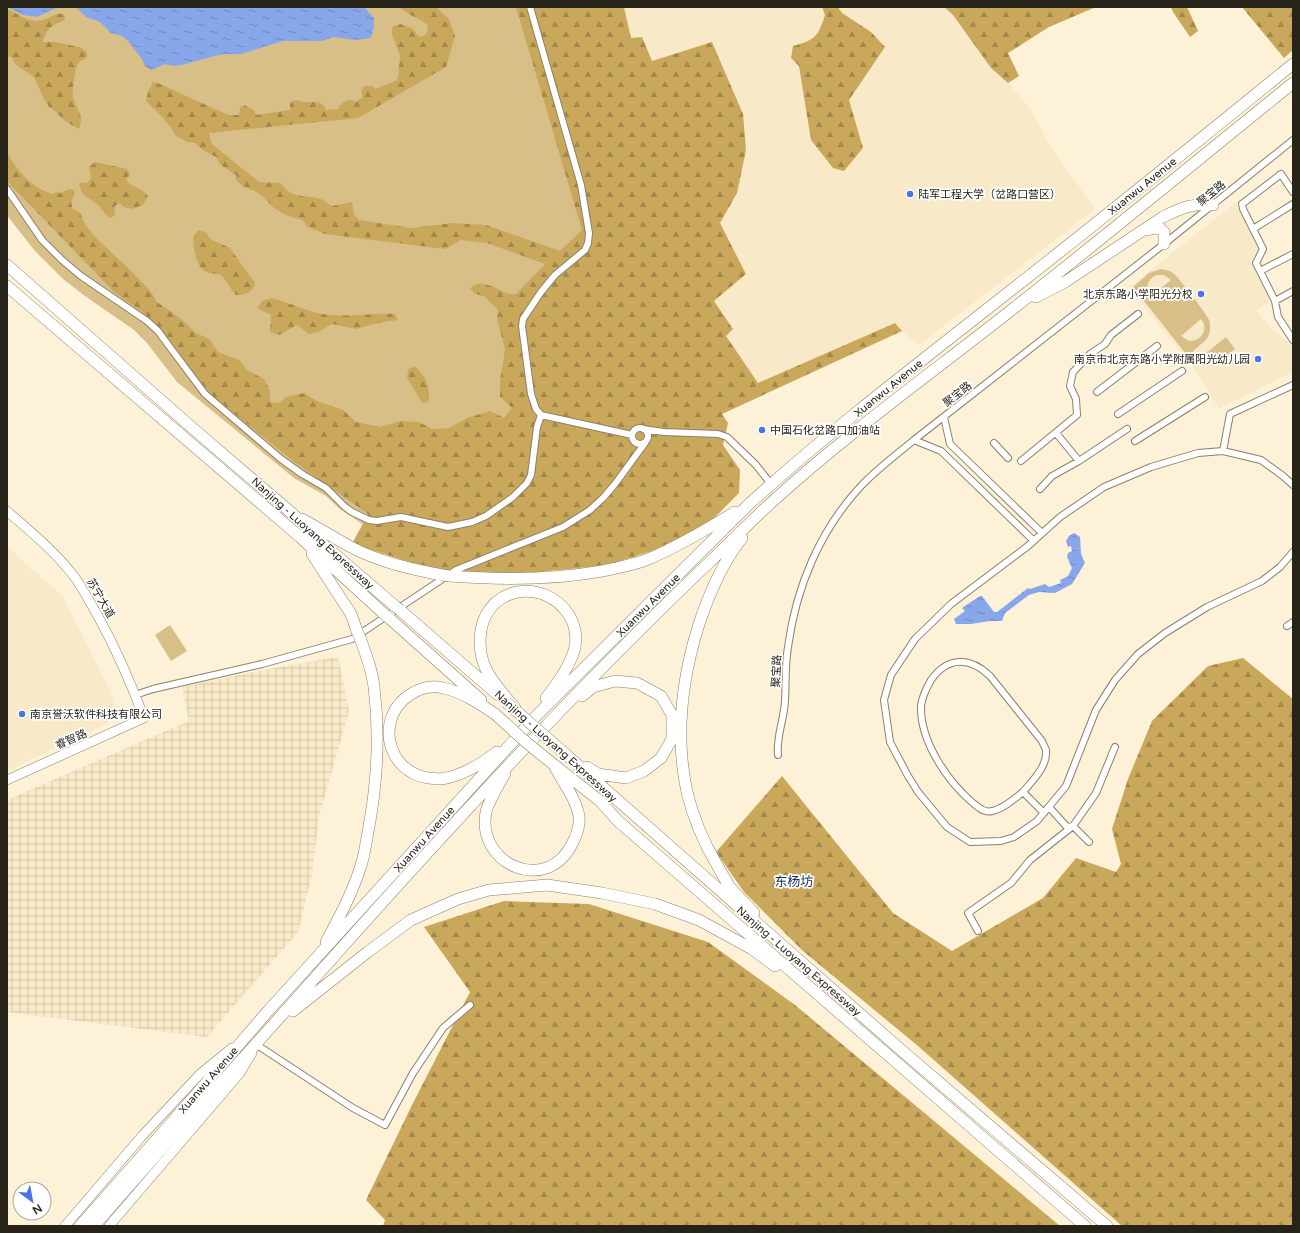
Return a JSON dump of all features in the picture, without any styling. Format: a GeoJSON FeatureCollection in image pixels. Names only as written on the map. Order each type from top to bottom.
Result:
{"type":"FeatureCollection","features":[{"type":"Feature","properties":{"kind":"highway","name":"Xuanwu Avenue"},"geometry":{"type":"LineString","coordinates":[[80,1226],[268,1011],[538,714],[749,504],[891,385],[1095,224],[1293,64]]}},
{"type":"Feature","properties":{"kind":"highway","name":"Xuanwu Avenue"},"geometry":{"type":"LineString","coordinates":[[94,1226],[415,865],[510,763],[653,615],[771,503],[809,470],[902,395],[1016,307],[1293,83]]}},
{"type":"Feature","properties":{"kind":"highway"},"geometry":{"type":"LineString","coordinates":[[1016,307],[1065,282],[1163,217],[1180,209],[1199,204],[1213,205]]}},
{"type":"Feature","properties":{"kind":"highway"},"geometry":{"type":"LineString","coordinates":[[1142,231],[1161,228],[1164,232],[1164,244]]}},
{"type":"Feature","properties":{"kind":"highway","name":"Nanjing - Luoyang Expressway"},"geometry":{"type":"LineString","coordinates":[[7,265],[294,515],[316,538],[507,701],[900,1049],[1107,1226]]}},
{"type":"Feature","properties":{"kind":"highway","name":"Nanjing - Luoyang Expressway"},"geometry":{"type":"LineString","coordinates":[[7,286],[300,537],[527,743],[600,801],[618,821],[1085,1226]]}},
{"type":"Feature","properties":{"kind":"highway"},"geometry":{"type":"LineString","coordinates":[[771,503],[737,544],[720,572],[707,599],[686,671],[682,712],[682,756],[687,792],[694,816],[710,852],[729,886],[806,966]]}},
{"type":"Feature","properties":{"kind":"highway"},"geometry":{"type":"LineString","coordinates":[[294,515],[322,529],[352,547],[371,556],[407,569],[446,576],[528,579],[578,575],[616,568],[645,560],[710,528],[749,504]]}},
{"type":"Feature","properties":{"kind":"highway"},"geometry":{"type":"LineString","coordinates":[[300,537],[328,577],[351,614],[367,656],[374,686],[377,725],[377,763],[372,809],[362,861],[348,901],[324,945],[312,963]]}},
{"type":"Feature","properties":{"kind":"highway"},"geometry":{"type":"LineString","coordinates":[[495,714],[474,700],[457,693],[443,688],[425,688],[406,697],[399,704],[392,715],[389,727],[389,738],[394,754],[403,767],[410,772],[423,777],[439,779],[454,776],[471,769],[490,758],[521,733],[537,709],[555,687],[569,663],[575,647],[575,629],[572,620],[563,607],[550,597],[536,591],[523,591],[511,594],[504,598],[489,612],[483,622],[480,649],[485,668],[507,701]]}},
{"type":"Feature","properties":{"kind":"highway"},"geometry":{"type":"LineString","coordinates":[[550,721],[593,687],[615,681],[637,683],[661,696],[672,715],[672,739],[661,758],[644,771],[626,778],[598,774],[563,752]]}},
{"type":"Feature","properties":{"kind":"highway"},"geometry":{"type":"LineString","coordinates":[[510,763],[486,811],[486,828],[490,843],[501,858],[513,866],[526,871],[540,870],[556,864],[569,851],[577,835],[579,816],[573,798],[552,764]]}},
{"type":"Feature","properties":{"kind":"highway"},"geometry":{"type":"LineString","coordinates":[[260,1041],[327,983],[411,920],[458,899],[488,890],[547,885],[602,893],[647,903],[699,920],[752,949],[855,1026]]}},
{"type":"Feature","properties":{"kind":"street"},"geometry":{"type":"LineString","coordinates":[[530,7],[581,185],[589,233],[588,243],[585,250],[555,275],[541,292],[523,319],[531,394],[536,409],[541,415],[633,438],[639,444],[646,442]]}},
{"type":"Feature","properties":{"kind":"street","name":"聚宝路"},"geometry":{"type":"LineString","coordinates":[[778,755],[777,746],[785,707],[787,648],[794,612],[804,578],[825,535],[861,487],[883,465],[914,440],[1164,244],[1293,140]]}},
{"type":"Feature","properties":{"kind":"street"},"geometry":{"type":"LineString","coordinates":[[1293,192],[1281,174],[1242,204],[1243,209],[1263,249],[1256,263],[1275,301],[1278,317],[1293,340]]}},
{"type":"Feature","properties":{"kind":"street"},"geometry":{"type":"LineString","coordinates":[[7,189],[42,240],[80,276],[147,321],[165,341],[205,394],[281,459],[302,474],[326,488],[352,512],[369,520],[377,521],[401,517],[448,527],[472,522],[486,516],[513,498],[527,483],[531,475],[537,427],[541,415]]}},
{"type":"Feature","properties":{"kind":"street"},"geometry":{"type":"LineString","coordinates":[[1253,229],[1293,204]]}},
{"type":"Feature","properties":{"kind":"street"},"geometry":{"type":"LineString","coordinates":[[1260,271],[1293,254]]}},
{"type":"Feature","properties":{"kind":"street"},"geometry":{"type":"LineString","coordinates":[[1275,301],[1293,291]]}},
{"type":"Feature","properties":{"kind":"street"},"geometry":{"type":"LineString","coordinates":[[1021,462],[1077,415],[1076,399],[1070,386],[1073,372],[1090,354],[1105,344],[1111,335],[1138,314]]}},
{"type":"Feature","properties":{"kind":"street"},"geometry":{"type":"LineString","coordinates":[[1098,392],[1157,346]]}},
{"type":"Feature","properties":{"kind":"street"},"geometry":{"type":"LineString","coordinates":[[1118,414],[1182,371]]}},
{"type":"Feature","properties":{"kind":"street"},"geometry":{"type":"LineString","coordinates":[[1223,451],[1230,414],[1293,385]]}},
{"type":"Feature","properties":{"kind":"street"},"geometry":{"type":"LineString","coordinates":[[1135,441],[1205,397]]}},
{"type":"Feature","properties":{"kind":"street"},"geometry":{"type":"LineString","coordinates":[[944,417],[950,444],[1042,533]]}},
{"type":"Feature","properties":{"kind":"street"},"geometry":{"type":"LineString","coordinates":[[636,456],[636,448],[633,438],[636,429],[643,428],[664,432],[718,434],[727,437],[756,465],[771,484]]}},
{"type":"Feature","properties":{"kind":"street"},"geometry":{"type":"LineString","coordinates":[[643,428],[648,433],[646,442]]}},
{"type":"Feature","properties":{"kind":"street"},"geometry":{"type":"LineString","coordinates":[[1040,489],[1052,476],[1079,461],[1127,429]]}},
{"type":"Feature","properties":{"kind":"street"},"geometry":{"type":"LineString","coordinates":[[135,695],[168,685],[262,664],[352,639],[456,570],[563,526],[590,510],[608,493],[646,442],[654,436],[664,432]]}},
{"type":"Feature","properties":{"kind":"street"},"geometry":{"type":"LineString","coordinates":[[1056,432],[1079,461]]}},
{"type":"Feature","properties":{"kind":"street"},"geometry":{"type":"LineString","coordinates":[[914,440],[941,452],[1034,541]]}},
{"type":"Feature","properties":{"kind":"street"},"geometry":{"type":"LineString","coordinates":[[994,443],[1008,458]]}},
{"type":"Feature","properties":{"kind":"street"},"geometry":{"type":"LineString","coordinates":[[1293,485],[1260,460],[1223,451],[1198,453],[1151,467],[1104,487],[1060,517],[1034,541],[951,604],[915,639],[891,675],[884,700],[890,742],[918,792],[947,826],[970,842],[1001,841],[1014,836],[1037,821],[1066,786],[1096,710],[1115,680],[1138,654],[1165,632],[1207,607],[1262,580],[1280,567],[1293,552]]}},
{"type":"Feature","properties":{"kind":"street","name":"苏宁大道"},"geometry":{"type":"LineString","coordinates":[[7,511],[46,546],[76,580],[102,624],[144,718]]}},
{"type":"Feature","properties":{"kind":"street"},"geometry":{"type":"LineString","coordinates":[[961,662],[972,663],[982,668],[1042,741],[1046,750],[1041,769],[1023,792],[1007,804],[991,811],[982,810],[968,799],[945,774],[930,744],[923,723],[921,704],[927,687],[937,672],[945,666],[961,662]]}},
{"type":"Feature","properties":{"kind":"street","name":"睿智路"},"geometry":{"type":"LineString","coordinates":[[7,780],[144,718]]}},
{"type":"Feature","properties":{"kind":"street"},"geometry":{"type":"LineString","coordinates":[[978,931],[968,913],[1010,883],[1030,860],[1073,826],[1096,793],[1115,747]]}},
{"type":"Feature","properties":{"kind":"street"},"geometry":{"type":"LineString","coordinates":[[1023,792],[1044,813]]}},
{"type":"Feature","properties":{"kind":"street"},"geometry":{"type":"LineString","coordinates":[[1049,807],[1067,827],[1073,826]]}},
{"type":"Feature","properties":{"kind":"street"},"geometry":{"type":"LineString","coordinates":[[1073,826],[1089,842]]}},
{"type":"Feature","properties":{"kind":"street"},"geometry":{"type":"LineString","coordinates":[[109,1226],[240,1073],[260,1041],[354,1108],[385,1125],[413,1073],[444,1028],[470,1005]]}},
{"type":"Feature","properties":{"kind":"street"},"geometry":{"type":"LineString","coordinates":[[65,1226],[142,1136],[200,1074],[245,1038]]}},
{"type":"Feature","properties":{"kind":"shaded area"},"geometry":{"type":"Polygon","coordinates":[[[7,7],[578,7],[618,222],[550,386],[401,550],[340,509],[326,496],[294,478],[177,382],[147,343],[134,330],[63,279],[35,251],[9,218],[7,214],[7,7]]]}},
{"type":"Feature","properties":{"kind":"shaded area","name":"陆军工程大学（岔路口营区）"},"geometry":{"type":"Polygon","coordinates":[[[624,7],[944,7],[953,15],[991,68],[1008,83],[1030,108],[1052,149],[1095,209],[919,345],[895,323],[758,383],[725,336],[733,329],[714,301],[746,274],[720,223],[698,47],[652,61],[642,37],[631,38],[624,7]]]}},
{"type":"Feature","properties":{"kind":"shaded area","name":"北京东路小学阳光分校"},"geometry":{"type":"Polygon","coordinates":[[[1235,203],[1259,248],[1250,261],[1270,300],[1257,311],[1268,325],[1293,346],[1293,372],[1219,409],[1200,377],[1129,287],[1235,203]]]}},
{"type":"Feature","properties":{"kind":"shaded area"},"geometry":{"type":"Polygon","coordinates":[[[1161,269],[1173,273],[1181,281],[1209,320],[1210,330],[1208,337],[1193,351],[1195,353],[1189,358],[1133,287],[1149,273],[1161,269]],[[1157,275],[1149,281],[1147,287],[1150,297],[1171,280],[1164,275],[1157,275]],[[1201,319],[1181,336],[1189,341],[1201,337],[1204,327],[1201,319]]]}},
{"type":"Feature","properties":{"kind":"shaded area"},"geometry":{"type":"Polygon","coordinates":[[[1226,337],[1235,349],[1213,365],[1205,354],[1226,337]]]}},
{"type":"Feature","properties":{"kind":"shaded area"},"geometry":{"type":"Polygon","coordinates":[[[7,547],[64,599],[109,688],[116,709],[109,722],[7,771],[7,547]]]}},
{"type":"Feature","properties":{"kind":"shaded area"},"geometry":{"type":"Polygon","coordinates":[[[170,625],[187,651],[171,661],[155,635],[170,625]]]}},
{"type":"Feature","properties":{"kind":"shaded area"},"geometry":{"type":"Polygon","coordinates":[[[338,657],[349,711],[319,816],[312,874],[298,932],[207,1037],[7,1012],[7,800],[189,721],[182,687],[263,670],[338,657]]]}},
{"type":"Feature","properties":{"kind":"green space"},"geometry":{"type":"Polygon","coordinates":[[[399,7],[436,7],[449,19],[455,36],[446,67],[358,118],[209,133],[212,144],[259,182],[281,183],[285,188],[294,194],[321,199],[332,206],[352,202],[354,214],[359,220],[411,228],[452,223],[486,225],[560,251],[582,230],[516,7],[624,7],[631,38],[642,37],[652,61],[712,42],[743,114],[746,150],[737,193],[720,223],[746,274],[714,301],[733,329],[726,336],[758,383],[895,323],[902,331],[722,414],[728,423],[723,445],[740,470],[739,493],[711,521],[662,548],[607,565],[512,575],[435,570],[352,544],[368,514],[293,461],[214,397],[192,374],[169,339],[157,325],[141,311],[114,292],[7,181],[7,152],[15,166],[25,178],[44,191],[52,194],[56,192],[60,193],[69,189],[74,190],[75,193],[71,202],[73,209],[80,213],[86,226],[97,239],[151,292],[157,302],[180,318],[196,333],[209,339],[218,352],[239,360],[247,370],[264,379],[270,391],[270,402],[279,403],[286,397],[304,393],[317,401],[343,410],[356,422],[380,427],[401,421],[419,422],[432,429],[449,428],[467,418],[490,411],[504,418],[512,408],[500,397],[500,381],[505,350],[497,319],[498,310],[485,297],[474,293],[470,289],[478,284],[483,284],[506,293],[516,294],[545,264],[487,243],[461,240],[445,249],[325,234],[308,227],[302,220],[286,215],[274,208],[259,193],[243,186],[235,179],[237,176],[221,165],[216,157],[204,151],[195,143],[187,142],[176,136],[170,126],[146,101],[148,92],[153,82],[228,115],[239,115],[240,108],[244,105],[254,110],[256,115],[290,110],[290,104],[292,101],[298,100],[302,102],[321,103],[326,110],[339,109],[339,106],[345,101],[351,100],[356,102],[363,97],[361,92],[364,86],[372,86],[376,89],[395,81],[398,78],[400,56],[392,34],[392,27],[400,24],[412,28],[419,37],[424,36],[428,31],[427,24],[399,7]]]}},
{"type":"Feature","properties":{"kind":"green space"},"geometry":{"type":"Polygon","coordinates":[[[822,7],[838,7],[842,13],[871,32],[885,47],[849,100],[863,148],[844,171],[833,168],[811,140],[799,66],[791,58],[793,46],[806,42],[818,33],[825,15],[822,7]]]}},
{"type":"Feature","properties":{"kind":"green space"},"geometry":{"type":"Polygon","coordinates":[[[944,7],[1096,7],[1049,27],[1008,53],[1019,76],[1008,83],[991,68],[953,15],[944,7]]]}},
{"type":"Feature","properties":{"kind":"green space"},"geometry":{"type":"Polygon","coordinates":[[[1171,7],[1187,7],[1198,31],[1190,37],[1171,7]]]}},
{"type":"Feature","properties":{"kind":"green space"},"geometry":{"type":"Polygon","coordinates":[[[1242,7],[1293,7],[1293,50],[1284,58],[1242,7]]]}},
{"type":"Feature","properties":{"kind":"green space"},"geometry":{"type":"Polygon","coordinates":[[[7,9],[33,21],[43,20],[55,15],[64,14],[65,20],[48,30],[43,42],[55,42],[79,47],[87,52],[87,57],[80,61],[78,65],[73,84],[74,101],[81,119],[79,129],[65,121],[49,107],[34,77],[15,64],[12,58],[7,55],[7,9]]]}},
{"type":"Feature","properties":{"kind":"green space"},"geometry":{"type":"Polygon","coordinates":[[[95,162],[127,169],[130,174],[126,180],[128,183],[143,191],[148,196],[143,205],[132,209],[124,207],[119,203],[115,206],[114,216],[111,218],[97,204],[85,196],[79,184],[81,182],[87,183],[91,178],[89,167],[95,162]]]}},
{"type":"Feature","properties":{"kind":"green space"},"geometry":{"type":"Polygon","coordinates":[[[198,230],[207,233],[210,239],[230,248],[255,283],[250,291],[242,295],[236,295],[221,275],[204,271],[198,263],[194,248],[193,238],[198,230]]]}},
{"type":"Feature","properties":{"kind":"green space"},"geometry":{"type":"Polygon","coordinates":[[[272,298],[323,314],[347,316],[395,314],[398,320],[378,323],[356,329],[332,324],[318,332],[309,334],[297,325],[279,335],[270,332],[271,315],[257,308],[262,301],[272,298]]]}},
{"type":"Feature","properties":{"kind":"green space"},"geometry":{"type":"Polygon","coordinates":[[[414,366],[422,374],[428,386],[429,401],[425,403],[421,401],[407,378],[408,370],[414,366]]]}},
{"type":"Feature","properties":{"kind":"green space"},"geometry":{"type":"Polygon","coordinates":[[[1243,658],[1293,699],[1293,1226],[1122,1226],[918,1046],[803,951],[744,892],[716,852],[782,776],[893,913],[952,951],[1043,898],[1076,858],[1116,872],[1121,864],[1112,829],[1128,779],[1152,721],[1208,666],[1243,658]]]}},
{"type":"Feature","properties":{"kind":"green space"},"geometry":{"type":"Polygon","coordinates":[[[504,901],[589,904],[708,942],[795,1005],[1060,1226],[383,1226],[385,1220],[366,1200],[412,1105],[470,992],[424,927],[504,901]]]}},
{"type":"Feature","properties":{"kind":"water"},"geometry":{"type":"Polygon","coordinates":[[[7,7],[58,7],[37,17],[23,15],[7,7]]]}},
{"type":"Feature","properties":{"kind":"water"},"geometry":{"type":"Polygon","coordinates":[[[76,7],[364,7],[374,18],[374,26],[371,38],[356,40],[333,37],[322,41],[283,41],[241,54],[214,56],[182,65],[174,66],[165,64],[151,70],[145,66],[142,59],[127,40],[122,36],[111,33],[100,22],[86,17],[76,7]]]}},
{"type":"Feature","properties":{"kind":"water"},"geometry":{"type":"Polygon","coordinates":[[[1074,533],[1080,537],[1081,554],[1085,563],[1072,584],[1055,593],[1039,592],[1029,595],[1005,613],[1002,621],[956,624],[954,619],[965,611],[962,608],[980,596],[982,596],[994,612],[997,612],[1028,588],[1030,589],[1045,584],[1049,587],[1061,583],[1060,580],[1068,576],[1072,568],[1067,557],[1068,553],[1072,551],[1071,546],[1068,547],[1066,541],[1069,536],[1074,533]]]}},
{"type":"Feature","properties":{"kind":"place","name":"陆军工程大学（岔路口营区）"},"geometry":{"type":"Point","coordinates":[910,194]}},
{"type":"Feature","properties":{"kind":"place","name":"北京东路小学阳光分校"},"geometry":{"type":"Point","coordinates":[1201,294]}},
{"type":"Feature","properties":{"kind":"place","name":"南京市北京东路小学附属阳光幼儿园"},"geometry":{"type":"Point","coordinates":[1258,359]}},
{"type":"Feature","properties":{"kind":"place","name":"中国石化岔路口加油站"},"geometry":{"type":"Point","coordinates":[762,430]}},
{"type":"Feature","properties":{"kind":"place","name":"南京誉沃软件科技有限公司"},"geometry":{"type":"Point","coordinates":[22,714]}},
{"type":"Feature","properties":{"kind":"district","name":"东杨坊"},"geometry":{"type":"Point","coordinates":[794,881]}}]}
